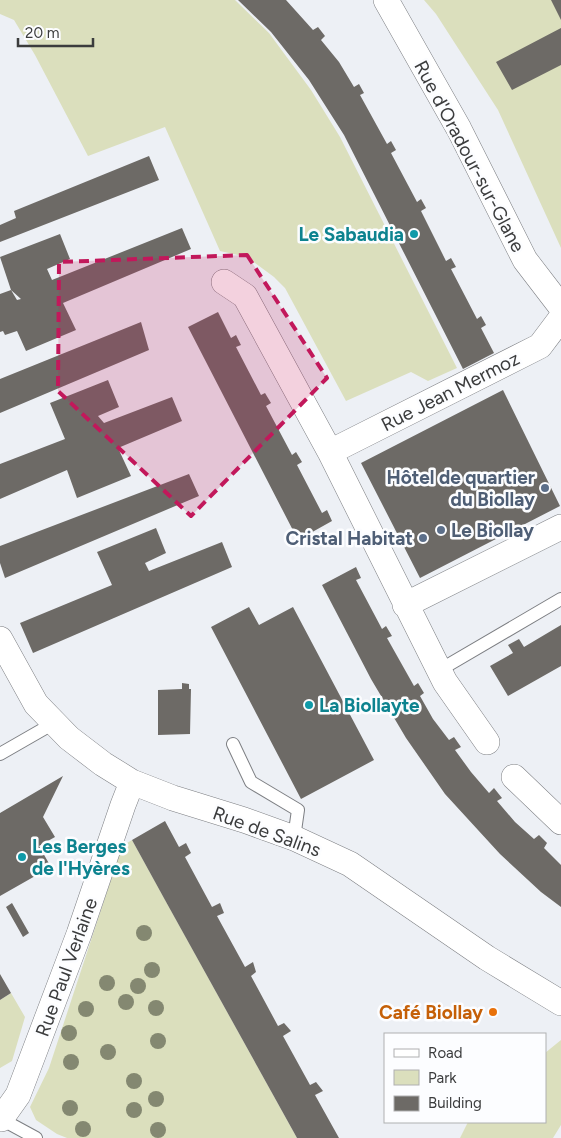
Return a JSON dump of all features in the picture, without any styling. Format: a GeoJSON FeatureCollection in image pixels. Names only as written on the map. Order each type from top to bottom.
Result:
{"type":"FeatureCollection","features":[{"type":"Feature","properties":{"kind":"street","name":"Rue d'Oradour-sur-Glane"},"geometry":{"type":"LineString","coordinates":[[386,0],[459,129],[526,260],[561,307]]}},
{"type":"Feature","properties":{"kind":"street"},"geometry":{"type":"LineString","coordinates":[[224,282],[246,296],[330,452],[438,670],[487,742]]}},
{"type":"Feature","properties":{"kind":"street","name":"Rue Jean Mermoz"},"geometry":{"type":"LineString","coordinates":[[330,452],[540,346],[561,318]]}},
{"type":"Feature","properties":{"kind":"street"},"geometry":{"type":"LineString","coordinates":[[405,605],[561,527]]}},
{"type":"Feature","properties":{"kind":"street","name":"Rue de Salins"},"geometry":{"type":"LineString","coordinates":[[0,639],[36,704],[69,738],[103,764],[132,782],[173,798],[294,838],[350,864],[487,958],[561,1003]]}},
{"type":"Feature","properties":{"kind":"street"},"geometry":{"type":"LineString","coordinates":[[514,777],[561,822]]}},
{"type":"Feature","properties":{"kind":"street","name":"Rue Paul Verlaine"},"geometry":{"type":"LineString","coordinates":[[1,1120],[18,1096],[79,934],[132,782]]}},
{"type":"Feature","properties":{"kind":"lane"},"geometry":{"type":"LineString","coordinates":[[438,670],[561,599]]}},
{"type":"Feature","properties":{"kind":"lane"},"geometry":{"type":"LineString","coordinates":[[0,754],[54,723]]}},
{"type":"Feature","properties":{"kind":"lane"},"geometry":{"type":"LineString","coordinates":[[233,744],[251,782],[298,810],[294,838]]}},
{"type":"Feature","properties":{"kind":"lane"},"geometry":{"type":"LineString","coordinates":[[1,1120],[36,1138]]}},
{"type":"Feature","properties":{"kind":"highlighted area"},"geometry":{"type":"Polygon","coordinates":[[[247,255],[327,378],[191,516],[58,391],[59,262],[247,255]]]}},
{"type":"Feature","properties":{"kind":"green space"},"geometry":{"type":"Polygon","coordinates":[[[0,0],[235,0],[269,33],[311,90],[340,137],[457,368],[428,381],[411,372],[346,401],[285,288],[274,277],[247,257],[220,251],[165,127],[88,156],[35,55],[14,20],[0,14],[0,0]]]}},
{"type":"Feature","properties":{"kind":"green space"},"geometry":{"type":"Polygon","coordinates":[[[424,0],[561,0],[561,248],[498,110],[436,14],[424,0]]]}},
{"type":"Feature","properties":{"kind":"green space"},"geometry":{"type":"Polygon","coordinates":[[[132,840],[297,1138],[67,1138],[57,1134],[36,1120],[30,1107],[49,1068],[122,846],[132,840]]]}},
{"type":"Feature","properties":{"kind":"green space"},"geometry":{"type":"Polygon","coordinates":[[[11,993],[25,1017],[12,1061],[0,1068],[0,1000],[11,993]]]}},
{"type":"Feature","properties":{"kind":"green space"},"geometry":{"type":"Polygon","coordinates":[[[561,1040],[561,1125],[553,1138],[460,1138],[468,1123],[546,1123],[546,1052],[561,1040]]]}},
{"type":"Feature","properties":{"kind":"building","name":"Le Sabaudia"},"geometry":{"type":"Polygon","coordinates":[[[238,0],[286,0],[313,30],[318,27],[325,36],[321,40],[339,62],[354,87],[359,84],[364,93],[360,95],[387,144],[391,141],[396,150],[391,153],[417,202],[421,199],[426,208],[421,211],[446,261],[451,258],[456,267],[451,269],[477,319],[481,316],[486,325],[481,328],[494,353],[463,369],[344,135],[309,80],[271,32],[238,0]]]}},
{"type":"Feature","properties":{"kind":"building"},"geometry":{"type":"Polygon","coordinates":[[[551,0],[561,0],[561,20],[551,0]]]}},
{"type":"Feature","properties":{"kind":"building"},"geometry":{"type":"Polygon","coordinates":[[[561,28],[561,65],[512,90],[496,62],[561,28]]]}},
{"type":"Feature","properties":{"kind":"building"},"geometry":{"type":"Polygon","coordinates":[[[149,156],[159,180],[0,242],[0,225],[16,218],[14,211],[149,156]]]}},
{"type":"Feature","properties":{"kind":"building"},"geometry":{"type":"Polygon","coordinates":[[[182,228],[191,249],[63,303],[76,330],[26,351],[17,331],[5,335],[3,331],[0,332],[0,294],[11,290],[0,257],[60,234],[70,259],[47,269],[52,280],[182,228]],[[11,290],[17,300],[21,299],[11,290]]]}},
{"type":"Feature","properties":{"kind":"building"},"geometry":{"type":"Polygon","coordinates":[[[218,312],[231,338],[236,335],[241,345],[236,347],[261,395],[265,393],[271,403],[266,406],[292,455],[296,452],[302,462],[297,465],[322,513],[327,510],[332,521],[298,540],[188,327],[218,312]]]}},
{"type":"Feature","properties":{"kind":"building"},"geometry":{"type":"Polygon","coordinates":[[[141,322],[149,350],[0,413],[0,379],[141,322]]]}},
{"type":"Feature","properties":{"kind":"building"},"geometry":{"type":"Polygon","coordinates":[[[108,380],[119,407],[98,416],[104,423],[172,397],[182,421],[118,448],[131,476],[77,498],[67,470],[0,499],[0,464],[65,439],[50,403],[108,380]]]}},
{"type":"Feature","properties":{"kind":"building"},"geometry":{"type":"Polygon","coordinates":[[[503,390],[560,506],[420,578],[361,463],[503,390]]]}},
{"type":"Feature","properties":{"kind":"building"},"geometry":{"type":"Polygon","coordinates":[[[189,474],[199,496],[5,578],[0,563],[0,546],[189,474]]]}},
{"type":"Feature","properties":{"kind":"building"},"geometry":{"type":"Polygon","coordinates":[[[156,528],[166,553],[145,563],[149,571],[222,542],[232,567],[33,653],[20,623],[112,585],[97,552],[156,528]]]}},
{"type":"Feature","properties":{"kind":"building"},"geometry":{"type":"Polygon","coordinates":[[[356,567],[361,578],[356,580],[382,629],[386,626],[392,636],[387,638],[414,686],[418,683],[424,693],[420,696],[433,719],[449,740],[454,737],[461,747],[455,750],[489,793],[494,788],[502,798],[497,801],[515,822],[534,839],[539,835],[547,843],[544,848],[561,865],[561,907],[541,892],[500,854],[445,794],[406,738],[371,679],[322,585],[356,567]]]}},
{"type":"Feature","properties":{"kind":"building","name":"La Biollayte"},"geometry":{"type":"Polygon","coordinates":[[[249,607],[259,625],[293,607],[374,760],[301,799],[211,627],[249,607]]]}},
{"type":"Feature","properties":{"kind":"building"},"geometry":{"type":"Polygon","coordinates":[[[561,625],[561,666],[508,696],[490,666],[513,653],[508,645],[519,639],[524,647],[561,625]]]}},
{"type":"Feature","properties":{"kind":"building"},"geometry":{"type":"Polygon","coordinates":[[[182,683],[189,684],[189,689],[191,689],[190,734],[158,735],[158,690],[182,689],[182,683]]]}},
{"type":"Feature","properties":{"kind":"building","name":"Les Berges de l'Hyères"},"geometry":{"type":"Polygon","coordinates":[[[63,776],[43,817],[55,837],[39,846],[51,867],[0,896],[0,813],[63,776]]]}},
{"type":"Feature","properties":{"kind":"building"},"geometry":{"type":"Polygon","coordinates":[[[165,821],[179,847],[186,843],[191,853],[185,857],[212,907],[220,903],[224,913],[217,916],[245,967],[253,962],[256,972],[251,976],[278,1026],[284,1023],[291,1031],[283,1036],[310,1085],[316,1082],[323,1091],[315,1095],[339,1138],[297,1138],[132,840],[165,821]]]}},
{"type":"Feature","properties":{"kind":"building"},"geometry":{"type":"Polygon","coordinates":[[[12,903],[29,933],[23,937],[6,907],[12,903]]]}},
{"type":"Feature","properties":{"kind":"building"},"geometry":{"type":"Polygon","coordinates":[[[0,974],[11,993],[0,1000],[0,974]]]}},
{"type":"Feature","properties":{"kind":"place","name":"Le Sabaudia"},"geometry":{"type":"Point","coordinates":[414,234]}},
{"type":"Feature","properties":{"kind":"place","name":"Hôtel de quartier du Biollay"},"geometry":{"type":"Point","coordinates":[545,488]}},
{"type":"Feature","properties":{"kind":"place","name":"Le Biollay"},"geometry":{"type":"Point","coordinates":[441,530]}},
{"type":"Feature","properties":{"kind":"place","name":"Cristal Habitat"},"geometry":{"type":"Point","coordinates":[423,538]}},
{"type":"Feature","properties":{"kind":"place","name":"La Biollayte"},"geometry":{"type":"Point","coordinates":[309,705]}},
{"type":"Feature","properties":{"kind":"place","name":"Les Berges de l'Hyères"},"geometry":{"type":"Point","coordinates":[22,857]}},
{"type":"Feature","properties":{"kind":"place","name":"Café Biollay"},"geometry":{"type":"Point","coordinates":[493,1012]}}]}
